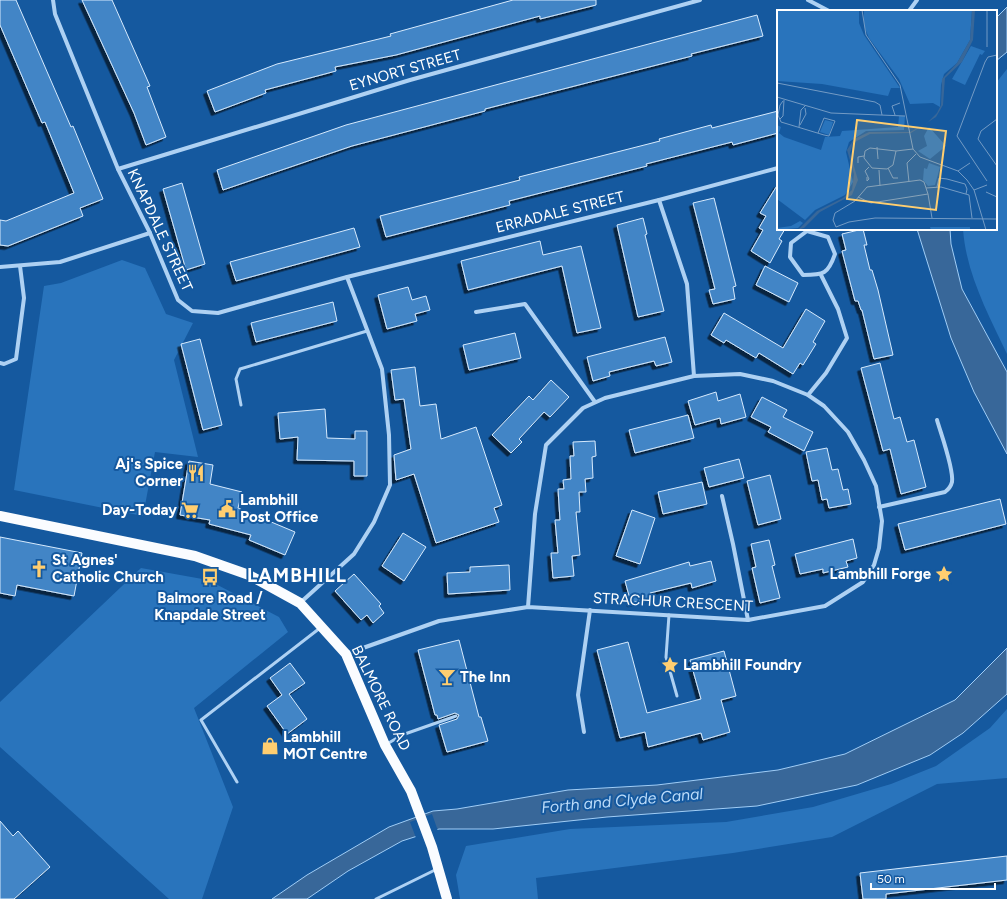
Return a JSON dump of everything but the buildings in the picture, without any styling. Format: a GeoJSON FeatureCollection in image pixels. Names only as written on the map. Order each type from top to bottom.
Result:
{"type":"FeatureCollection","features":[{"type":"Feature","properties":{"kind":"main road","name":"BALMORE ROAD"},"geometry":{"type":"LineString","coordinates":[[0,516],[195,556],[249,575],[300,603],[346,654],[385,745],[411,791],[432,847],[438,868]]}},
{"type":"Feature","properties":{"kind":"main road"},"geometry":{"type":"LineString","coordinates":[[438,868],[447,899]]}},
{"type":"Feature","properties":{"kind":"street","name":"KNAPDALE STREET"},"geometry":{"type":"LineString","coordinates":[[53,0],[55,14],[118,169],[150,233],[178,300],[192,311],[218,313],[347,277]]}},
{"type":"Feature","properties":{"kind":"street","name":"EYNORT STREET"},"geometry":{"type":"LineString","coordinates":[[118,169],[410,80],[700,0]]}},
{"type":"Feature","properties":{"kind":"street"},"geometry":{"type":"LineString","coordinates":[[808,0],[827,10]]}},
{"type":"Feature","properties":{"kind":"street"},"geometry":{"type":"LineString","coordinates":[[910,10],[917,0]]}},
{"type":"Feature","properties":{"kind":"street","name":"ERRADALE STREET"},"geometry":{"type":"LineString","coordinates":[[347,277],[659,200],[777,168]]}},
{"type":"Feature","properties":{"kind":"street"},"geometry":{"type":"LineString","coordinates":[[659,200],[686,284],[694,376]]}},
{"type":"Feature","properties":{"kind":"street"},"geometry":{"type":"LineString","coordinates":[[807,231],[828,237],[835,254],[830,268],[821,275],[803,275],[790,257],[791,244],[807,231]]}},
{"type":"Feature","properties":{"kind":"street"},"geometry":{"type":"LineString","coordinates":[[0,267],[60,262],[150,233]]}},
{"type":"Feature","properties":{"kind":"street"},"geometry":{"type":"LineString","coordinates":[[0,363],[4,364],[16,359],[24,298],[20,266]]}},
{"type":"Feature","properties":{"kind":"street"},"geometry":{"type":"LineString","coordinates":[[808,395],[826,373],[847,338],[838,309],[821,275]]}},
{"type":"Feature","properties":{"kind":"street"},"geometry":{"type":"LineString","coordinates":[[300,603],[354,554],[374,522],[390,485],[389,435],[382,369],[347,277]]}},
{"type":"Feature","properties":{"kind":"street"},"geometry":{"type":"LineString","coordinates":[[476,312],[525,304],[595,402]]}},
{"type":"Feature","properties":{"kind":"street","name":"STRACHUR CRESCENT"},"geometry":{"type":"LineString","coordinates":[[346,654],[439,621],[528,607],[748,620],[825,606],[863,582],[874,565],[879,548],[882,521],[876,486],[864,460],[848,432],[824,406],[808,395],[773,381],[740,374],[694,376],[595,402],[583,408],[546,445],[535,514],[528,607]]}},
{"type":"Feature","properties":{"kind":"street"},"geometry":{"type":"LineString","coordinates":[[879,507],[945,492],[949,489],[952,475],[937,420]]}},
{"type":"Feature","properties":{"kind":"street"},"geometry":{"type":"LineString","coordinates":[[722,496],[748,620]]}},
{"type":"Feature","properties":{"kind":"street"},"geometry":{"type":"LineString","coordinates":[[584,732],[578,695],[590,610]]}},
{"type":"Feature","properties":{"kind":"lane"},"geometry":{"type":"LineString","coordinates":[[241,405],[236,378],[240,369],[368,331]]}},
{"type":"Feature","properties":{"kind":"lane"},"geometry":{"type":"LineString","coordinates":[[669,615],[666,657],[677,696]]}},
{"type":"Feature","properties":{"kind":"lane"},"geometry":{"type":"LineString","coordinates":[[237,782],[201,720],[321,626]]}},
{"type":"Feature","properties":{"kind":"lane"},"geometry":{"type":"LineString","coordinates":[[385,745],[402,735],[456,716]]}},
{"type":"Feature","properties":{"kind":"lane"},"geometry":{"type":"LineString","coordinates":[[376,899],[438,868]]}},
{"type":"Feature","properties":{"kind":"shaded area"},"geometry":{"type":"Polygon","coordinates":[[[1007,69],[1007,354],[973,277],[968,261],[963,230],[997,230],[997,82],[1007,69]]]}},
{"type":"Feature","properties":{"kind":"shaded area"},"geometry":{"type":"Polygon","coordinates":[[[122,260],[145,268],[166,314],[193,323],[174,360],[198,457],[155,452],[143,516],[14,490],[44,286],[61,283],[122,260]]]}},
{"type":"Feature","properties":{"kind":"shaded area"},"geometry":{"type":"Polygon","coordinates":[[[141,568],[208,580],[279,617],[288,632],[194,708],[233,807],[202,899],[169,899],[0,747],[0,702],[141,568]]]}},
{"type":"Feature","properties":{"kind":"shaded area"},"geometry":{"type":"Polygon","coordinates":[[[1007,709],[1007,778],[937,784],[832,837],[733,853],[536,878],[538,899],[460,899],[456,875],[466,846],[570,829],[726,822],[813,807],[891,784],[936,766],[990,728],[1007,709]]]}},
{"type":"Feature","properties":{"kind":"water"},"geometry":{"type":"Polygon","coordinates":[[[1007,7],[1007,52],[997,60],[997,17],[1007,7]]]}},
{"type":"Feature","properties":{"kind":"water"},"geometry":{"type":"Polygon","coordinates":[[[917,230],[950,230],[951,244],[962,289],[1007,372],[1007,454],[974,392],[951,338],[917,230]]]}},
{"type":"Feature","properties":{"kind":"water","name":"Forth and Clyde Canal"},"geometry":{"type":"Polygon","coordinates":[[[1007,648],[1007,694],[963,733],[930,755],[857,785],[757,806],[607,817],[493,829],[439,829],[402,841],[348,871],[307,899],[272,899],[307,875],[389,827],[433,811],[457,809],[568,790],[657,785],[778,770],[845,754],[955,700],[1007,648]]]}},
{"type":"Feature","properties":{"kind":"pier"},"geometry":{"type":"Polygon","coordinates":[[[432,814],[438,831],[416,838],[410,822],[432,814]]]}},
{"type":"Feature","properties":{"kind":"place","name":"Aj's Spice Corner"},"geometry":{"type":"Point","coordinates":[196,473]}},
{"type":"Feature","properties":{"kind":"place","name":"Lambhill Post Office"},"geometry":{"type":"Point","coordinates":[227,509]}},
{"type":"Feature","properties":{"kind":"place","name":"Day-Today"},"geometry":{"type":"Point","coordinates":[190,510]}},
{"type":"Feature","properties":{"kind":"place","name":"St Agnes' Catholic Church"},"geometry":{"type":"Point","coordinates":[39,569]}},
{"type":"Feature","properties":{"kind":"place","name":"Lambhill Forge"},"geometry":{"type":"Point","coordinates":[944,574]}},
{"type":"Feature","properties":{"kind":"place","name":"Balmore Road / Knapdale Street"},"geometry":{"type":"Point","coordinates":[210,577]}},
{"type":"Feature","properties":{"kind":"place","name":"Lambhill Foundry"},"geometry":{"type":"Point","coordinates":[670,665]}},
{"type":"Feature","properties":{"kind":"place","name":"The Inn"},"geometry":{"type":"Point","coordinates":[447,677]}},
{"type":"Feature","properties":{"kind":"place","name":"Lambhill MOT Centre"},"geometry":{"type":"Point","coordinates":[270,746]}},
{"type":"Feature","properties":{"kind":"district","name":"LAMBHILL"},"geometry":{"type":"Point","coordinates":[297,575]}}]}
